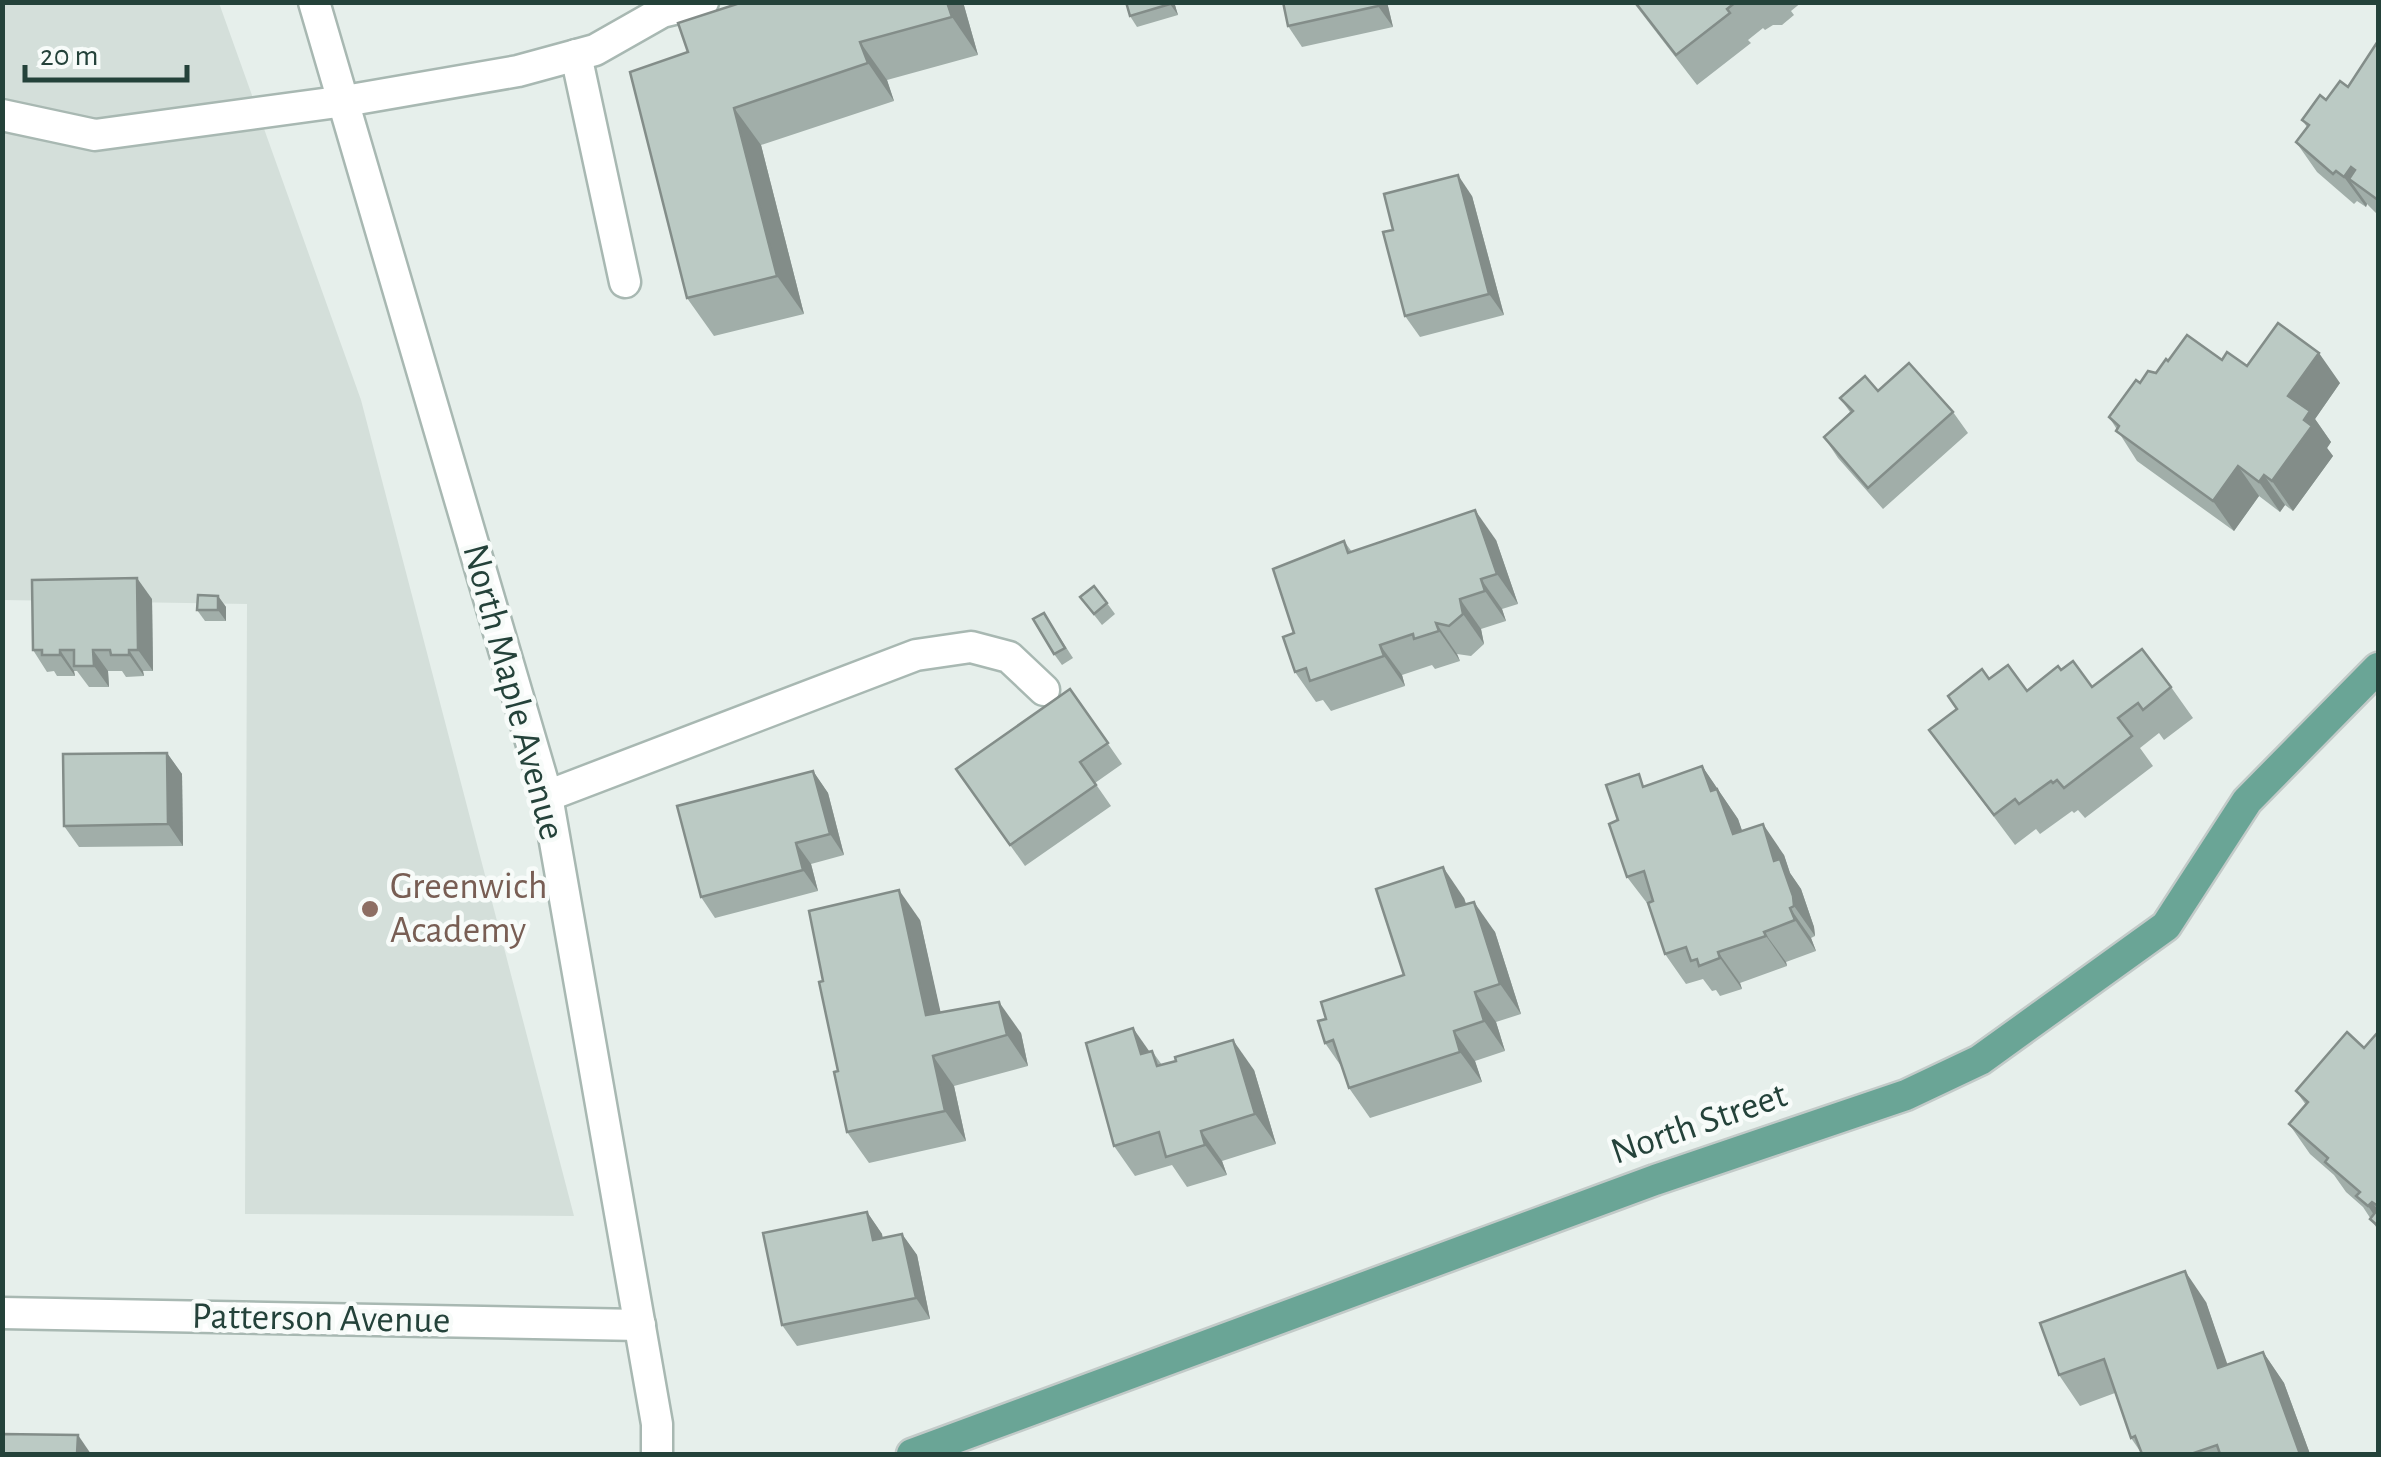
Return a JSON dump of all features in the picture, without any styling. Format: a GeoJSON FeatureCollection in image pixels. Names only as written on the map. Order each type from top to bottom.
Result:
{"type":"FeatureCollection","features":[{"type":"Feature","properties":{"kind":"main road","name":"North Street"},"geometry":{"type":"LineString","coordinates":[[912,1454],[1656,1180],[1906,1095],[1980,1060],[2166,926],[2247,800],[2378,668]]}},
{"type":"Feature","properties":{"kind":"street","name":"North Maple Avenue"},"geometry":{"type":"LineString","coordinates":[[314,2],[546,796],[657,1424],[657,1454]]}},
{"type":"Feature","properties":{"kind":"street"},"geometry":{"type":"LineString","coordinates":[[2,115],[95,135],[344,100],[518,71],[595,50],[662,12],[703,2]]}},
{"type":"Feature","properties":{"kind":"street"},"geometry":{"type":"LineString","coordinates":[[576,55],[625,282]]}},
{"type":"Feature","properties":{"kind":"street"},"geometry":{"type":"LineString","coordinates":[[546,796],[916,655],[971,647],[1009,657],[1044,690]]}},
{"type":"Feature","properties":{"kind":"street","name":"Patterson Avenue"},"geometry":{"type":"LineString","coordinates":[[2,1314],[640,1326]]}},
{"type":"Feature","properties":{"kind":"shaded area","name":"Greenwich Academy"},"geometry":{"type":"Polygon","coordinates":[[[3,3],[219,3],[361,400],[574,1216],[245,1214],[247,604],[3,600],[3,3]]]}},
{"type":"Feature","properties":{"kind":"building"},"geometry":{"type":"Polygon","coordinates":[[[743,2],[947,2],[952,17],[860,42],[868,63],[734,108],[777,276],[687,298],[630,72],[688,52],[678,23],[743,2]]]}},
{"type":"Feature","properties":{"kind":"building"},"geometry":{"type":"Polygon","coordinates":[[[1126,2],[1170,2],[1170,4],[1130,16],[1126,2]]]}},
{"type":"Feature","properties":{"kind":"building"},"geometry":{"type":"Polygon","coordinates":[[[1283,2],[1377,2],[1378,6],[1288,26],[1283,2]]]}},
{"type":"Feature","properties":{"kind":"building"},"geometry":{"type":"Polygon","coordinates":[[[1635,2],[1736,2],[1727,9],[1730,13],[1676,55],[1635,2]]]}},
{"type":"Feature","properties":{"kind":"building"},"geometry":{"type":"Polygon","coordinates":[[[2378,41],[2378,200],[2349,179],[2355,170],[2351,167],[2344,177],[2336,171],[2333,174],[2296,142],[2309,125],[2302,120],[2320,95],[2326,100],[2340,81],[2348,87],[2378,41]]]}},
{"type":"Feature","properties":{"kind":"building"},"geometry":{"type":"Polygon","coordinates":[[[1458,175],[1489,294],[1405,316],[1383,232],[1393,230],[1384,194],[1458,175]]]}},
{"type":"Feature","properties":{"kind":"building"},"geometry":{"type":"Polygon","coordinates":[[[2278,323],[2319,353],[2288,396],[2310,411],[2304,420],[2312,426],[2272,481],[2264,475],[2259,482],[2238,466],[2213,501],[2116,431],[2119,426],[2109,417],[2136,380],[2140,383],[2148,371],[2156,373],[2187,335],[2222,360],[2227,352],[2247,366],[2278,323]]]}},
{"type":"Feature","properties":{"kind":"building"},"geometry":{"type":"Polygon","coordinates":[[[1909,363],[1953,412],[1868,488],[1824,437],[1853,411],[1840,398],[1865,376],[1878,391],[1909,363]]]}},
{"type":"Feature","properties":{"kind":"building"},"geometry":{"type":"Polygon","coordinates":[[[1475,510],[1497,574],[1481,579],[1485,591],[1460,599],[1463,614],[1449,626],[1436,623],[1439,631],[1414,639],[1413,634],[1380,645],[1384,656],[1310,681],[1306,668],[1295,672],[1283,637],[1294,633],[1273,569],[1344,541],[1348,553],[1475,510]]]}},
{"type":"Feature","properties":{"kind":"building"},"geometry":{"type":"Polygon","coordinates":[[[137,578],[138,650],[129,650],[129,655],[111,655],[110,650],[93,650],[94,666],[74,666],[74,650],[42,655],[42,650],[33,650],[32,580],[137,578]]]}},
{"type":"Feature","properties":{"kind":"building"},"geometry":{"type":"Polygon","coordinates":[[[1094,586],[1107,603],[1094,614],[1080,597],[1094,586]]]}},
{"type":"Feature","properties":{"kind":"building"},"geometry":{"type":"Polygon","coordinates":[[[198,595],[218,596],[218,610],[197,610],[198,595]]]}},
{"type":"Feature","properties":{"kind":"building"},"geometry":{"type":"Polygon","coordinates":[[[1044,613],[1065,648],[1054,654],[1033,619],[1044,613]]]}},
{"type":"Feature","properties":{"kind":"building"},"geometry":{"type":"Polygon","coordinates":[[[2142,649],[2171,687],[2143,710],[2138,703],[2118,718],[2132,736],[2064,788],[2057,780],[2051,781],[2019,804],[2015,799],[1994,815],[1929,730],[1957,709],[1948,696],[1982,669],[1989,679],[2008,665],[2027,691],[2058,666],[2061,670],[2073,661],[2092,687],[2142,649]]]}},
{"type":"Feature","properties":{"kind":"building"},"geometry":{"type":"Polygon","coordinates":[[[1070,689],[1108,743],[1080,762],[1096,785],[1010,845],[956,769],[1070,689]]]}},
{"type":"Feature","properties":{"kind":"building"},"geometry":{"type":"Polygon","coordinates":[[[167,753],[168,824],[64,826],[63,754],[167,753]]]}},
{"type":"Feature","properties":{"kind":"building"},"geometry":{"type":"Polygon","coordinates":[[[1702,766],[1711,791],[1717,789],[1733,834],[1763,824],[1774,861],[1780,859],[1793,896],[1794,906],[1790,908],[1795,920],[1764,932],[1766,936],[1718,952],[1720,958],[1699,966],[1697,959],[1691,961],[1686,947],[1665,954],[1648,903],[1653,901],[1644,871],[1627,877],[1609,824],[1618,820],[1606,785],[1639,774],[1643,787],[1702,766]]]}},
{"type":"Feature","properties":{"kind":"building"},"geometry":{"type":"Polygon","coordinates":[[[813,771],[830,834],[796,843],[803,870],[701,897],[677,806],[813,771]]]}},
{"type":"Feature","properties":{"kind":"building"},"geometry":{"type":"Polygon","coordinates":[[[1443,867],[1456,907],[1474,902],[1500,984],[1475,992],[1484,1021],[1454,1031],[1460,1052],[1349,1088],[1333,1040],[1325,1043],[1318,1021],[1326,1019],[1321,1002],[1404,975],[1376,889],[1443,867]]]}},
{"type":"Feature","properties":{"kind":"building"},"geometry":{"type":"Polygon","coordinates":[[[899,890],[926,1015],[999,1002],[1007,1035],[933,1056],[945,1111],[847,1132],[809,911],[899,890]]]}},
{"type":"Feature","properties":{"kind":"building"},"geometry":{"type":"Polygon","coordinates":[[[1133,1028],[1141,1054],[1152,1051],[1157,1066],[1233,1040],[1255,1114],[1201,1131],[1205,1145],[1166,1157],[1159,1132],[1114,1146],[1086,1043],[1133,1028]]]}},
{"type":"Feature","properties":{"kind":"building"},"geometry":{"type":"Polygon","coordinates":[[[2347,1032],[2364,1048],[2378,1032],[2378,1206],[2372,1202],[2368,1206],[2356,1196],[2360,1192],[2289,1124],[2308,1102],[2296,1091],[2347,1032]]]}},
{"type":"Feature","properties":{"kind":"building"},"geometry":{"type":"Polygon","coordinates":[[[2378,1209],[2378,1226],[2370,1219],[2378,1209]]]}},
{"type":"Feature","properties":{"kind":"building"},"geometry":{"type":"Polygon","coordinates":[[[867,1212],[873,1240],[902,1234],[916,1298],[782,1325],[763,1233],[867,1212]]]}},
{"type":"Feature","properties":{"kind":"building"},"geometry":{"type":"Polygon","coordinates":[[[2185,1271],[2218,1368],[2263,1352],[2300,1454],[2220,1454],[2217,1445],[2191,1454],[2142,1454],[2135,1436],[2131,1438],[2104,1359],[2059,1375],[2040,1323],[2185,1271]]]}},
{"type":"Feature","properties":{"kind":"building"},"geometry":{"type":"Polygon","coordinates":[[[2,1434],[78,1435],[77,1454],[2,1454],[2,1434]]]}},
{"type":"Feature","properties":{"kind":"place","name":"Greenwich Academy"},"geometry":{"type":"Point","coordinates":[370,909]}}]}
